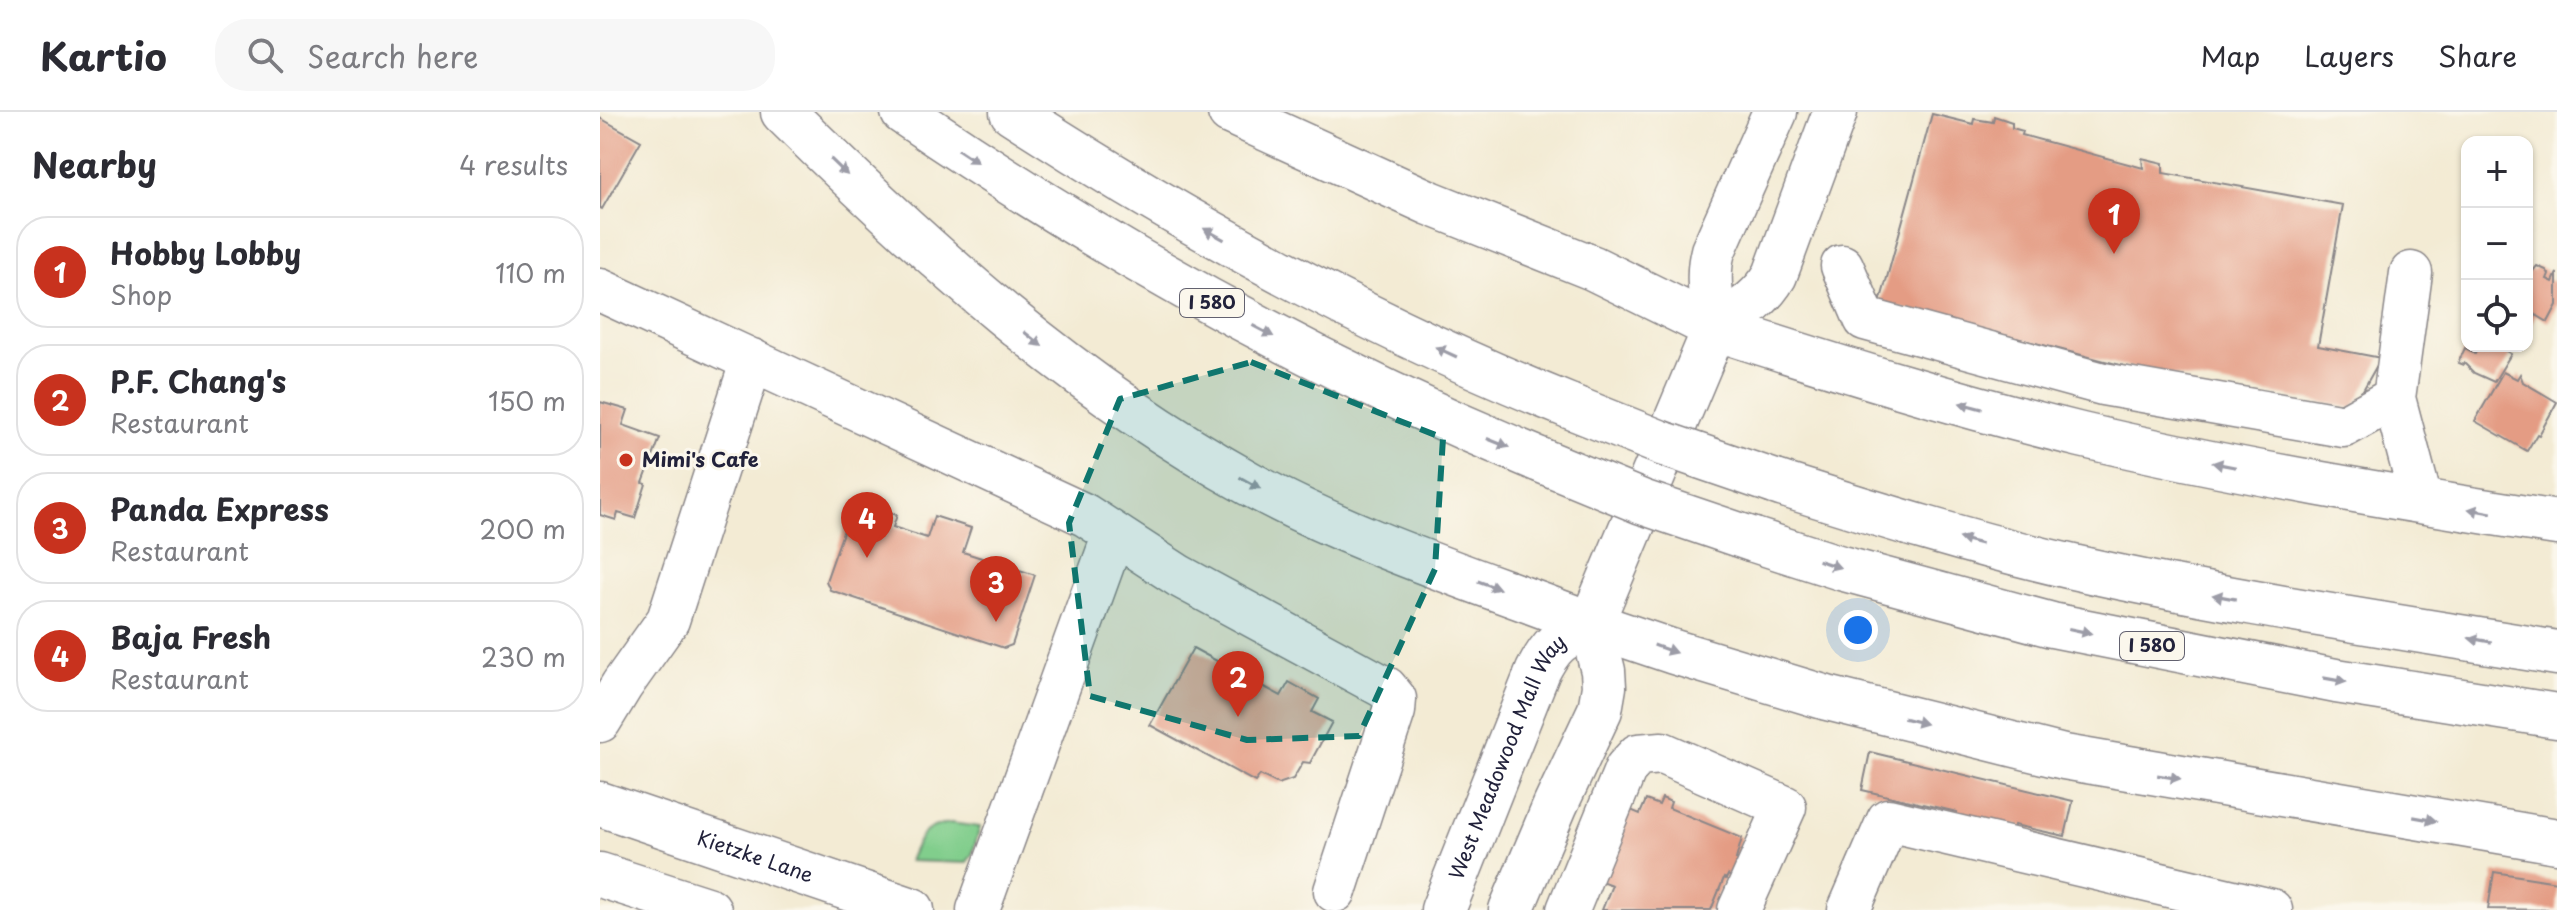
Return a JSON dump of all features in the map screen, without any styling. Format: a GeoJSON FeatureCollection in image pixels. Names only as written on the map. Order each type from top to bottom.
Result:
{"type":"FeatureCollection","features":[{"type":"Feature","properties":{"kind":"main road"},"geometry":{"type":"LineString","coordinates":[[783,112],[921,246],[1034,340],[1115,399],[1251,484],[1422,560],[1674,652],[1827,698],[2064,757],[2557,841]]}},
{"type":"Feature","properties":{"kind":"main road","name":"I 580"},"geometry":{"type":"LineString","coordinates":[[903,112],[1034,199],[1135,261],[1271,336],[1459,427],[1642,502],[1841,568],[2065,628],[2336,681],[2557,716]]}},
{"type":"Feature","properties":{"kind":"main road"},"geometry":{"type":"LineString","coordinates":[[1012,112],[1141,193],[1275,268],[1464,360],[1664,444],[1775,482],[1959,538],[2072,567],[2228,598],[2557,653]]}},
{"type":"Feature","properties":{"kind":"main road"},"geometry":{"type":"LineString","coordinates":[[1230,112],[1430,203],[1593,268],[1715,328],[1864,376],[2081,435],[2219,464],[2557,523]]}},
{"type":"Feature","properties":{"kind":"main road","name":"West Meadowood Mall Way"},"geometry":{"type":"LineString","coordinates":[[1511,910],[1600,710],[1603,671],[1591,624],[1715,328],[1709,263],[1775,112]]}},
{"type":"Feature","properties":{"kind":"main road"},"geometry":{"type":"LineString","coordinates":[[1715,328],[1752,303],[1766,290],[1775,275],[1835,112]]}},
{"type":"Feature","properties":{"kind":"main road","name":"West Meadowood Mall Way"},"geometry":{"type":"LineString","coordinates":[[1443,910],[1549,649],[1591,624]]}},
{"type":"Feature","properties":{"kind":"main road","name":"Kietzke Lane"},"geometry":{"type":"LineString","coordinates":[[600,804],[912,910]]}},
{"type":"Feature","properties":{"kind":"main road"},"geometry":{"type":"LineString","coordinates":[[613,889],[709,910]]}},
{"type":"Feature","properties":{"kind":"lane"},"geometry":{"type":"LineString","coordinates":[[1842,266],[1865,319],[2103,384],[2344,426],[2394,398]]}},
{"type":"Feature","properties":{"kind":"lane"},"geometry":{"type":"LineString","coordinates":[[2411,273],[2394,398],[2421,500]]}},
{"type":"Feature","properties":{"kind":"lane"},"geometry":{"type":"LineString","coordinates":[[606,275],[752,360],[1085,515],[1179,576],[1386,688],[1395,699],[1394,711],[1335,891]]}},
{"type":"Feature","properties":{"kind":"lane"},"geometry":{"type":"LineString","coordinates":[[600,721],[668,620],[752,360]]}},
{"type":"Feature","properties":{"kind":"lane"},"geometry":{"type":"LineString","coordinates":[[978,910],[1114,534]]}},
{"type":"Feature","properties":{"kind":"lane"},"geometry":{"type":"LineString","coordinates":[[1568,910],[1626,768],[1638,755],[1662,753],[1785,807],[1739,910]]}},
{"type":"Feature","properties":{"kind":"lane"},"geometry":{"type":"LineString","coordinates":[[1849,910],[1888,820],[2271,910]]}},
{"type":"Feature","properties":{"kind":"highlighted area"},"geometry":{"type":"Polygon","coordinates":[[[1251,362],[1443,438],[1435,569],[1359,736],[1247,740],[1090,696],[1069,523],[1120,399],[1251,362]]]}},
{"type":"Feature","properties":{"kind":"green space"},"geometry":{"type":"Polygon","coordinates":[[[951,823],[980,827],[972,855],[966,863],[909,861],[928,830],[951,823]]]}},
{"type":"Feature","properties":{"kind":"building"},"geometry":{"type":"Polygon","coordinates":[[[1932,114],[1973,124],[1974,119],[1993,122],[1994,116],[2012,122],[2012,128],[2023,131],[2022,135],[2143,168],[2142,158],[2163,163],[2163,173],[2343,205],[2318,346],[2381,358],[2353,408],[2132,368],[1880,303],[1932,114]]]}},
{"type":"Feature","properties":{"kind":"building"},"geometry":{"type":"Polygon","coordinates":[[[600,118],[641,141],[602,209],[600,208],[600,118]]]}},
{"type":"Feature","properties":{"kind":"building"},"geometry":{"type":"Polygon","coordinates":[[[2537,266],[2546,270],[2549,274],[2547,279],[2553,282],[2557,273],[2557,305],[2548,322],[2536,315],[2533,321],[2533,271],[2537,266]]]}},
{"type":"Feature","properties":{"kind":"building"},"geometry":{"type":"Polygon","coordinates":[[[2463,352],[2511,354],[2494,382],[2474,373],[2464,363],[2458,363],[2463,352]]]}},
{"type":"Feature","properties":{"kind":"building"},"geometry":{"type":"Polygon","coordinates":[[[2503,372],[2517,379],[2520,374],[2523,382],[2557,402],[2527,451],[2475,421],[2503,372]]]}},
{"type":"Feature","properties":{"kind":"building","name":"Mimi's Cafe"},"geometry":{"type":"Polygon","coordinates":[[[600,402],[628,410],[623,425],[660,438],[643,483],[646,484],[635,518],[618,513],[616,520],[600,515],[600,402]]]}},
{"type":"Feature","properties":{"kind":"building"},"geometry":{"type":"Polygon","coordinates":[[[854,501],[897,515],[893,527],[927,538],[934,516],[971,528],[963,552],[1035,575],[1012,645],[1004,648],[830,590],[826,581],[854,501]]]}},
{"type":"Feature","properties":{"kind":"building"},"geometry":{"type":"Polygon","coordinates":[[[1193,648],[1281,696],[1289,682],[1319,699],[1312,712],[1332,722],[1310,763],[1303,762],[1293,779],[1278,784],[1260,775],[1255,782],[1150,725],[1193,648]]]}},
{"type":"Feature","properties":{"kind":"building"},"geometry":{"type":"Polygon","coordinates":[[[1870,752],[2073,801],[2065,836],[2014,825],[2013,832],[1955,818],[1957,812],[1862,790],[1870,752]]]}},
{"type":"Feature","properties":{"kind":"building"},"geometry":{"type":"Polygon","coordinates":[[[1662,798],[1671,802],[1669,808],[1742,838],[1736,859],[1745,862],[1737,881],[1728,875],[1724,878],[1711,910],[1602,910],[1612,885],[1590,877],[1619,805],[1640,814],[1646,800],[1659,805],[1662,798]]]}},
{"type":"Feature","properties":{"kind":"building"},"geometry":{"type":"Polygon","coordinates":[[[2494,872],[2557,882],[2557,910],[2488,909],[2494,872]]]}},
{"type":"Feature","properties":{"kind":"place","name":"Hobby Lobby"},"geometry":{"type":"Point","coordinates":[2114,254]}},
{"type":"Feature","properties":{"kind":"place","name":"Mimi's Cafe"},"geometry":{"type":"Point","coordinates":[626,460]}},
{"type":"Feature","properties":{"kind":"place","name":"Baja Fresh"},"geometry":{"type":"Point","coordinates":[867,558]}},
{"type":"Feature","properties":{"kind":"place","name":"Panda Express"},"geometry":{"type":"Point","coordinates":[996,622]}},
{"type":"Feature","properties":{"kind":"place","name":"P.F. Chang's"},"geometry":{"type":"Point","coordinates":[1238,717]}}]}
